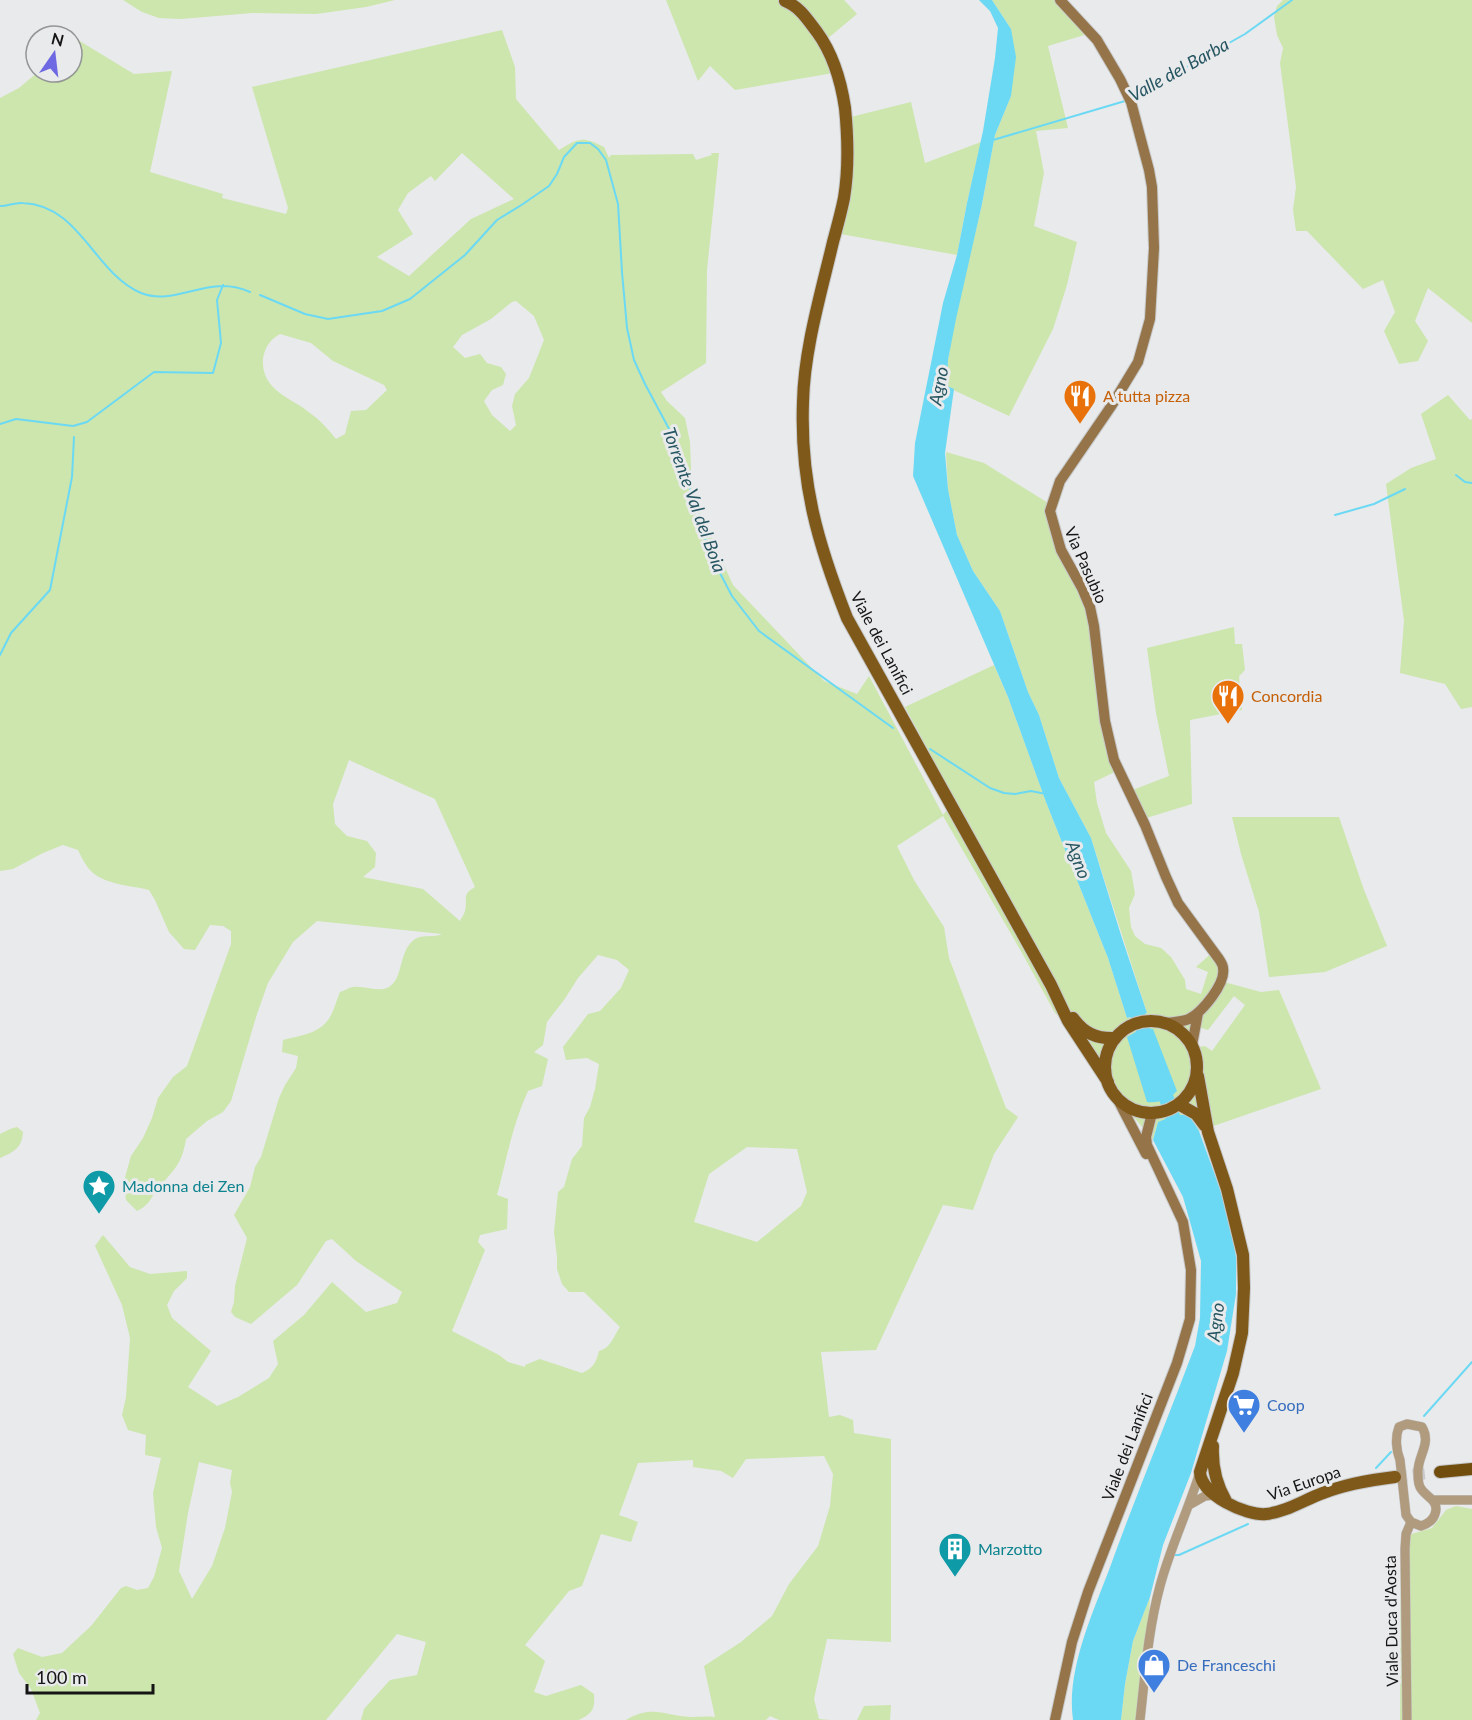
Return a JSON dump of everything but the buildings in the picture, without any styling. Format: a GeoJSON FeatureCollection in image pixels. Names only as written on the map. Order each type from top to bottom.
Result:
{"type":"FeatureCollection","features":[{"type":"Feature","properties":{"kind":"highway"},"geometry":{"type":"LineString","coordinates":[[1434,1473],[1472,1467]]}},
{"type":"Feature","properties":{"kind":"main road","name":"Viale dei Lanifici"},"geometry":{"type":"LineString","coordinates":[[787,0],[798,8],[829,50],[840,84],[848,138],[848,168],[844,199],[811,339],[803,400],[804,461],[808,492],[828,571],[847,618],[1051,985],[1068,1021],[1108,1082]]}},
{"type":"Feature","properties":{"kind":"main road","name":"Viale dei Lanifici"},"geometry":{"type":"LineString","coordinates":[[803,0],[821,38]]}},
{"type":"Feature","properties":{"kind":"main road","name":"Via Pasubio"},"geometry":{"type":"LineString","coordinates":[[1060,0],[1096,40],[1129,97],[1152,187],[1153,268],[1148,327],[1138,362],[1112,405],[1060,481],[1050,511],[1061,550],[1090,607],[1106,721],[1114,760],[1178,903],[1220,959],[1224,969],[1218,989],[1198,1013],[1192,1045]]}},
{"type":"Feature","properties":{"kind":"main road","name":"Viale dei Lanifici"},"geometry":{"type":"LineString","coordinates":[[1051,985],[1078,1025],[1084,1030],[1102,1039],[1115,1038]]}},
{"type":"Feature","properties":{"kind":"main road"},"geometry":{"type":"LineString","coordinates":[[1165,1023],[1188,1019],[1198,1013]]}},
{"type":"Feature","properties":{"kind":"main road"},"geometry":{"type":"LineString","coordinates":[[1198,1076],[1180,1105],[1152,1113],[1139,1111],[1127,1106],[1117,1098],[1108,1082],[1105,1067],[1107,1052],[1115,1038],[1125,1028],[1137,1022],[1151,1020],[1176,1027],[1192,1045],[1197,1058],[1208,1132],[1234,1216],[1243,1255],[1245,1288],[1242,1333],[1233,1373],[1200,1472],[1205,1487],[1221,1498]]}},
{"type":"Feature","properties":{"kind":"main road","name":"Viale dei Lanifici"},"geometry":{"type":"LineString","coordinates":[[1117,1098],[1165,1185]]}},
{"type":"Feature","properties":{"kind":"main road"},"geometry":{"type":"LineString","coordinates":[[1180,1105],[1196,1114],[1208,1132]]}},
{"type":"Feature","properties":{"kind":"main road","name":"Viale dei Lanifici"},"geometry":{"type":"LineString","coordinates":[[1055,1720],[1072,1642],[1088,1592],[1177,1363],[1190,1319],[1191,1270],[1183,1222],[1147,1145],[1146,1137],[1152,1113]]}},
{"type":"Feature","properties":{"kind":"main road"},"geometry":{"type":"LineString","coordinates":[[1214,1434],[1213,1468],[1221,1498]]}},
{"type":"Feature","properties":{"kind":"main road"},"geometry":{"type":"LineString","coordinates":[[1434,1473],[1472,1475]]}},
{"type":"Feature","properties":{"kind":"main road","name":"Via Europa"},"geometry":{"type":"LineString","coordinates":[[1221,1498],[1240,1509],[1267,1514],[1342,1486],[1395,1477]]}},
{"type":"Feature","properties":{"kind":"street"},"geometry":{"type":"LineString","coordinates":[[1407,1424],[1422,1427],[1424,1432],[1426,1443],[1418,1466],[1418,1479],[1423,1491],[1436,1504],[1436,1511],[1432,1519],[1421,1526],[1410,1522],[1406,1515],[1396,1433],[1399,1427],[1407,1424]]}},
{"type":"Feature","properties":{"kind":"street"},"geometry":{"type":"LineString","coordinates":[[1140,1720],[1159,1589],[1200,1472]]}},
{"type":"Feature","properties":{"kind":"street"},"geometry":{"type":"LineString","coordinates":[[1189,1505],[1205,1496],[1221,1498]]}},
{"type":"Feature","properties":{"kind":"street"},"geometry":{"type":"LineString","coordinates":[[1432,1500],[1472,1500]]}},
{"type":"Feature","properties":{"kind":"street","name":"Viale Duca d'Aosta"},"geometry":{"type":"LineString","coordinates":[[1407,1720],[1405,1549],[1410,1522]]}},
{"type":"Feature","properties":{"kind":"green space"},"geometry":{"type":"Polygon","coordinates":[[[123,0],[395,0],[366,7],[316,14],[252,13],[181,19],[159,18],[142,12],[123,0]]]}},
{"type":"Feature","properties":{"kind":"green space"},"geometry":{"type":"Polygon","coordinates":[[[666,0],[844,0],[857,14],[827,39],[839,72],[735,90],[710,66],[698,81],[666,0]]]}},
{"type":"Feature","properties":{"kind":"green space"},"geometry":{"type":"Polygon","coordinates":[[[992,0],[1060,0],[1091,33],[1048,46],[1068,128],[1036,131],[1044,173],[1034,226],[1077,242],[1053,329],[1009,416],[947,387],[948,360],[955,319],[982,204],[995,135],[1011,96],[1011,29],[992,0]]]}},
{"type":"Feature","properties":{"kind":"green space"},"geometry":{"type":"Polygon","coordinates":[[[1283,0],[1472,0],[1472,323],[1428,288],[1415,321],[1428,341],[1418,361],[1399,364],[1384,331],[1395,312],[1383,280],[1363,289],[1307,231],[1296,231],[1293,210],[1296,187],[1280,63],[1283,48],[1277,35],[1274,17],[1277,6],[1283,0]]]}},
{"type":"Feature","properties":{"kind":"green space"},"geometry":{"type":"Polygon","coordinates":[[[502,30],[515,67],[516,99],[559,150],[576,141],[585,140],[604,147],[609,158],[611,155],[693,154],[696,160],[712,155],[711,153],[719,153],[707,270],[706,363],[661,392],[685,418],[690,442],[692,494],[733,585],[824,681],[857,694],[869,676],[943,815],[955,800],[905,707],[994,665],[1108,958],[1127,1018],[1147,1013],[1091,838],[1059,778],[1039,715],[1028,692],[1000,611],[973,571],[957,535],[948,489],[946,452],[984,463],[1053,506],[1054,530],[1090,606],[1104,720],[1119,770],[1094,782],[1097,803],[1106,833],[1131,871],[1135,894],[1129,908],[1131,927],[1135,936],[1145,944],[1161,948],[1171,957],[1185,980],[1186,989],[1201,994],[1208,972],[1196,967],[1214,951],[1224,982],[1261,992],[1279,990],[1321,1089],[1199,1131],[1189,1115],[1158,1122],[1153,1140],[1117,1097],[1082,1037],[1055,1013],[943,816],[897,846],[914,880],[944,927],[949,958],[1006,1108],[1018,1117],[994,1154],[973,1210],[943,1205],[876,1350],[821,1352],[829,1417],[840,1415],[853,1420],[854,1433],[891,1439],[891,1642],[827,1639],[814,1699],[819,1719],[830,1720],[779,1720],[770,1716],[766,1720],[626,1720],[635,1715],[651,1712],[691,1717],[715,1717],[704,1666],[741,1642],[772,1616],[789,1584],[818,1546],[830,1506],[833,1474],[824,1456],[746,1459],[733,1478],[721,1471],[693,1467],[693,1460],[638,1463],[619,1515],[638,1522],[631,1542],[601,1534],[582,1586],[569,1591],[525,1645],[545,1661],[534,1692],[546,1696],[581,1685],[594,1694],[592,1710],[579,1720],[361,1720],[364,1709],[390,1680],[417,1675],[426,1642],[397,1634],[326,1720],[36,1720],[40,1713],[31,1689],[19,1673],[13,1654],[18,1648],[42,1657],[62,1653],[91,1626],[121,1588],[126,1586],[137,1590],[148,1588],[154,1577],[162,1548],[156,1527],[153,1493],[161,1458],[145,1455],[146,1435],[128,1430],[122,1415],[126,1397],[130,1338],[122,1305],[95,1246],[103,1235],[130,1267],[150,1274],[187,1271],[187,1278],[174,1291],[167,1305],[172,1318],[211,1351],[188,1387],[217,1406],[238,1397],[269,1378],[278,1364],[273,1341],[304,1315],[332,1282],[366,1312],[397,1303],[402,1292],[356,1261],[332,1239],[326,1241],[297,1285],[251,1324],[235,1317],[231,1312],[247,1238],[234,1215],[250,1187],[279,1098],[296,1068],[298,1056],[282,1052],[283,1040],[307,1034],[324,1025],[332,1014],[340,992],[353,987],[385,989],[389,987],[397,977],[406,950],[415,939],[442,934],[317,921],[293,942],[268,983],[231,1101],[223,1112],[207,1121],[186,1139],[177,1166],[148,1203],[137,1211],[126,1200],[124,1181],[131,1156],[143,1138],[158,1098],[173,1077],[187,1066],[231,944],[231,931],[223,926],[210,925],[195,950],[184,949],[169,932],[149,890],[102,879],[88,868],[78,850],[63,845],[13,869],[0,871],[0,98],[24,84],[84,84],[84,44],[134,74],[172,71],[150,172],[223,194],[222,198],[286,214],[288,208],[252,87],[502,30]],[[462,153],[435,181],[431,176],[408,193],[398,210],[413,234],[377,257],[409,276],[471,219],[514,199],[462,153]],[[516,301],[491,319],[462,335],[453,347],[465,358],[480,354],[487,363],[501,367],[506,374],[503,385],[492,390],[484,401],[492,415],[510,431],[516,425],[512,406],[515,394],[529,378],[544,340],[534,316],[516,301]],[[280,334],[274,338],[263,357],[267,379],[280,393],[317,419],[336,439],[345,434],[351,411],[366,410],[387,390],[384,385],[333,361],[311,343],[280,334]],[[349,760],[333,804],[335,824],[347,836],[367,841],[376,853],[375,867],[363,877],[423,889],[460,921],[465,911],[466,895],[475,887],[435,799],[349,760]],[[598,955],[578,978],[547,1022],[543,1045],[534,1052],[548,1059],[542,1086],[528,1091],[522,1104],[497,1195],[508,1199],[507,1229],[480,1235],[478,1242],[485,1250],[452,1331],[508,1362],[525,1367],[540,1359],[582,1373],[594,1365],[599,1351],[609,1345],[620,1327],[584,1292],[569,1292],[562,1284],[557,1269],[554,1232],[558,1192],[564,1187],[572,1159],[582,1146],[584,1118],[595,1089],[599,1064],[587,1058],[566,1060],[563,1047],[588,1014],[600,1011],[621,988],[629,970],[617,960],[598,955]],[[1234,996],[1208,1030],[1198,1027],[1197,1039],[1199,1047],[1205,1046],[1212,1051],[1245,1005],[1234,996]],[[747,1147],[709,1174],[694,1222],[757,1242],[801,1206],[807,1192],[797,1149],[747,1147]],[[199,1462],[179,1571],[192,1599],[212,1566],[225,1528],[232,1492],[230,1483],[232,1470],[199,1462]]]}},
{"type":"Feature","properties":{"kind":"green space"},"geometry":{"type":"Polygon","coordinates":[[[911,102],[925,163],[981,142],[957,255],[835,233],[847,118],[911,102]]]}},
{"type":"Feature","properties":{"kind":"green space"},"geometry":{"type":"Polygon","coordinates":[[[1448,395],[1470,420],[1472,419],[1472,707],[1461,709],[1445,684],[1400,673],[1404,621],[1386,484],[1411,468],[1436,459],[1421,414],[1448,395]]]}},
{"type":"Feature","properties":{"kind":"green space"},"geometry":{"type":"Polygon","coordinates":[[[1234,627],[1235,644],[1242,644],[1245,670],[1239,676],[1242,710],[1190,720],[1192,804],[1143,819],[1130,791],[1169,776],[1156,713],[1147,648],[1234,627]]]}},
{"type":"Feature","properties":{"kind":"green space"},"geometry":{"type":"Polygon","coordinates":[[[1232,817],[1339,817],[1364,890],[1387,946],[1325,972],[1269,977],[1259,912],[1232,817]]]}},
{"type":"Feature","properties":{"kind":"green space"},"geometry":{"type":"Polygon","coordinates":[[[17,1127],[23,1132],[19,1146],[0,1158],[0,1134],[17,1127]]]}},
{"type":"Feature","properties":{"kind":"green space"},"geometry":{"type":"Polygon","coordinates":[[[1456,1506],[1472,1509],[1472,1720],[1400,1720],[1401,1537],[1432,1528],[1446,1510],[1456,1506]]]}},
{"type":"Feature","properties":{"kind":"green space"},"geometry":{"type":"Polygon","coordinates":[[[1150,1597],[1147,1648],[1137,1720],[1121,1720],[1133,1641],[1150,1597]]]}},
{"type":"Feature","properties":{"kind":"green space"},"geometry":{"type":"Polygon","coordinates":[[[891,1705],[890,1720],[857,1720],[864,1706],[891,1705]]]}},
{"type":"Feature","properties":{"kind":"water"},"geometry":{"type":"Polygon","coordinates":[[[979,0],[992,0],[1011,29],[1016,57],[1011,96],[995,135],[948,360],[947,386],[954,389],[945,453],[948,489],[957,535],[973,571],[1000,611],[1028,692],[1039,715],[1059,778],[1091,838],[1147,1013],[1127,1018],[1108,958],[1046,802],[1008,697],[913,476],[915,443],[943,303],[957,255],[983,131],[995,58],[998,28],[990,11],[979,0]]]}},
{"type":"Feature","properties":{"kind":"water"},"geometry":{"type":"Polygon","coordinates":[[[1153,1029],[1177,1091],[1164,1100],[1147,1102],[1127,1037],[1139,1030],[1153,1029]]]}},
{"type":"Feature","properties":{"kind":"water"},"geometry":{"type":"Polygon","coordinates":[[[1175,1115],[1189,1115],[1199,1131],[1229,1214],[1236,1257],[1236,1294],[1227,1351],[1191,1473],[1163,1545],[1150,1597],[1133,1641],[1121,1720],[1073,1720],[1073,1682],[1082,1644],[1195,1346],[1200,1318],[1201,1261],[1183,1197],[1153,1140],[1158,1122],[1175,1115]]]}},
{"type":"Feature","properties":{"kind":"waterway","name":"Valle del Barba"},"geometry":{"type":"LineString","coordinates":[[1133,97],[1245,34],[1292,0]]}},
{"type":"Feature","properties":{"kind":"waterway","name":"Valle del Barba"},"geometry":{"type":"LineString","coordinates":[[993,140],[1125,101]]}},
{"type":"Feature","properties":{"kind":"waterway","name":"Torrente Val del Boia"},"geometry":{"type":"LineString","coordinates":[[260,295],[305,314],[328,319],[382,311],[410,299],[465,255],[497,220],[549,186],[564,157],[577,143],[590,143],[606,160],[618,204],[627,328],[634,360],[675,440],[710,554],[732,596],[759,631],[893,728]]}},
{"type":"Feature","properties":{"kind":"waterway","name":"Torrente Val del Boia"},"geometry":{"type":"LineString","coordinates":[[0,206],[23,203],[43,207],[59,215],[73,227],[111,271],[141,293],[167,296],[220,286],[235,287],[250,292]]}},
{"type":"Feature","properties":{"kind":"waterway"},"geometry":{"type":"LineString","coordinates":[[0,424],[16,419],[73,426],[87,422],[154,372],[213,373],[221,343],[217,300],[223,285]]}},
{"type":"Feature","properties":{"kind":"waterway"},"geometry":{"type":"LineString","coordinates":[[0,655],[11,633],[50,590],[72,477],[74,437]]}},
{"type":"Feature","properties":{"kind":"waterway"},"geometry":{"type":"LineString","coordinates":[[1456,475],[1465,482],[1472,483]]}},
{"type":"Feature","properties":{"kind":"waterway"},"geometry":{"type":"LineString","coordinates":[[1335,515],[1374,504],[1405,489]]}},
{"type":"Feature","properties":{"kind":"waterway","name":"Torrente Val del Boia"},"geometry":{"type":"LineString","coordinates":[[930,749],[990,788],[1004,793],[1015,794],[1031,791],[1046,794]]}},
{"type":"Feature","properties":{"kind":"waterway","name":"Agno"},"geometry":{"type":"LineString","coordinates":[[1131,997],[1150,1048]]}},
{"type":"Feature","properties":{"kind":"waterway","name":"Agno"},"geometry":{"type":"LineString","coordinates":[[1161,1082],[1179,1136]]}},
{"type":"Feature","properties":{"kind":"waterway"},"geometry":{"type":"LineString","coordinates":[[1424,1416],[1472,1362]]}},
{"type":"Feature","properties":{"kind":"waterway"},"geometry":{"type":"LineString","coordinates":[[1376,1468],[1391,1452]]}},
{"type":"Feature","properties":{"kind":"waterway"},"geometry":{"type":"LineString","coordinates":[[1174,1555],[1179,1555],[1248,1524]]}},
{"type":"Feature","properties":{"kind":"tunnel"},"geometry":{"type":"LineString","coordinates":[[1395,1477],[1428,1473]]}},
{"type":"Feature","properties":{"kind":"place","name":"A tutta pizza"},"geometry":{"type":"Point","coordinates":[1080,425]}},
{"type":"Feature","properties":{"kind":"place","name":"Concordia"},"geometry":{"type":"Point","coordinates":[1228,725]}},
{"type":"Feature","properties":{"kind":"place","name":"Madonna dei Zen"},"geometry":{"type":"Point","coordinates":[99,1215]}},
{"type":"Feature","properties":{"kind":"place","name":"Coop"},"geometry":{"type":"Point","coordinates":[1244,1434]}},
{"type":"Feature","properties":{"kind":"place","name":"Marzotto"},"geometry":{"type":"Point","coordinates":[955,1578]}},
{"type":"Feature","properties":{"kind":"place","name":"De Franceschi"},"geometry":{"type":"Point","coordinates":[1154,1694]}}]}
